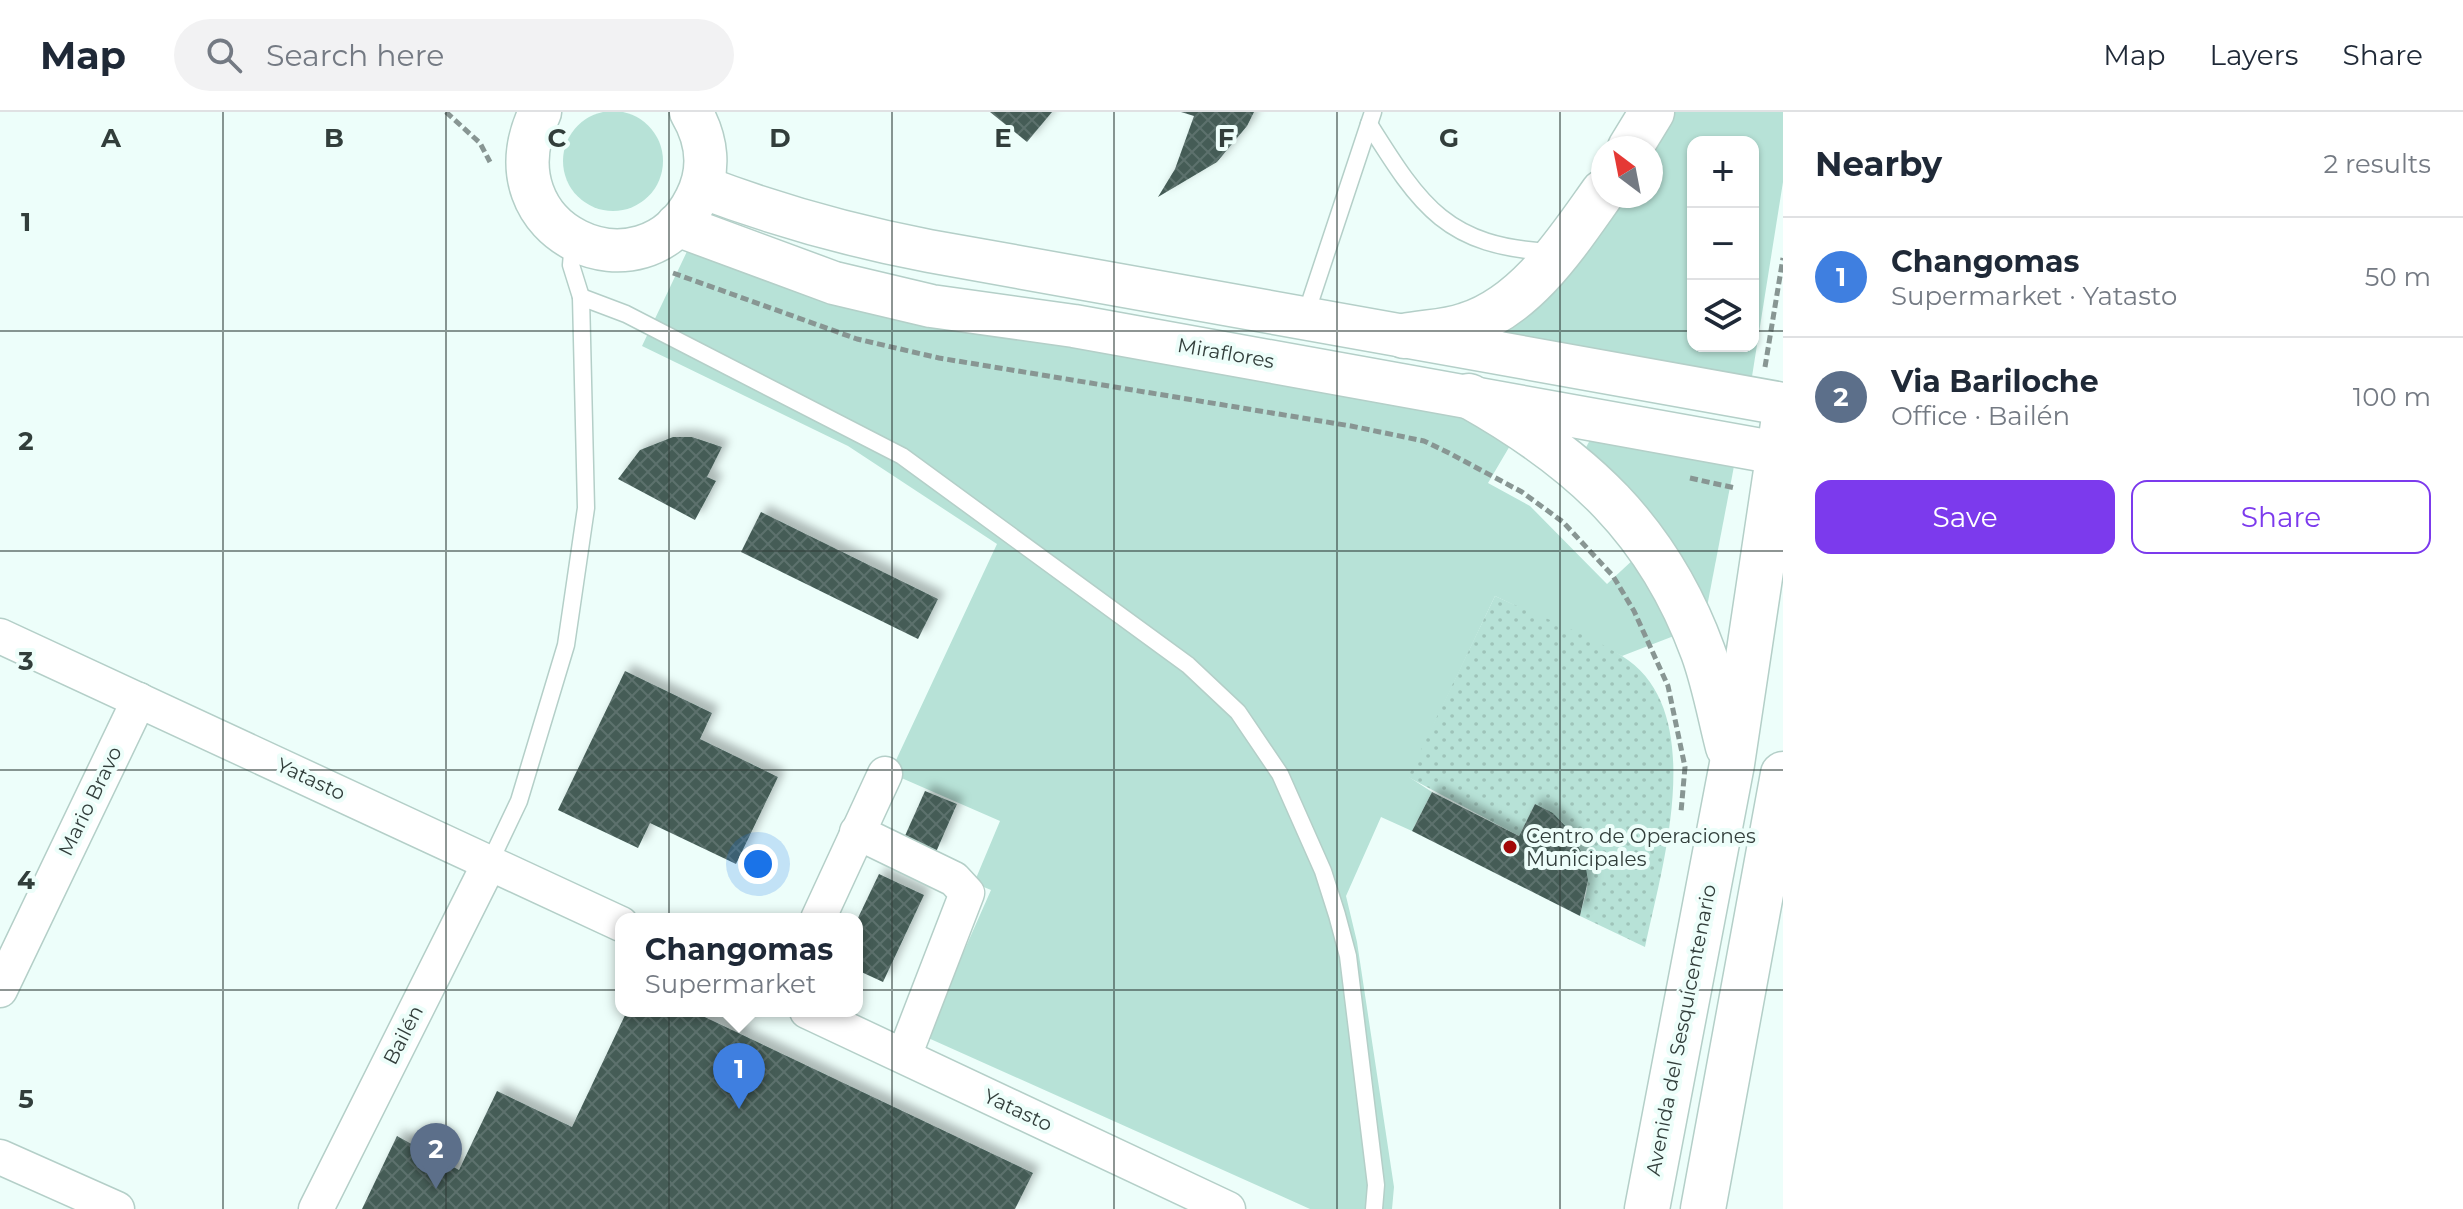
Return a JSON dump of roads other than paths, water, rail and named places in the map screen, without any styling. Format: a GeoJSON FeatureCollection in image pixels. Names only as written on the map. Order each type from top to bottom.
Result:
{"type":"FeatureCollection","features":[{"type":"Feature","properties":{"kind":"main road"},"geometry":{"type":"LineString","coordinates":[[1637,136],[1652,112]]}},
{"type":"Feature","properties":{"kind":"main road"},"geometry":{"type":"LineString","coordinates":[[1404,336],[1467,325],[1522,291],[1559,253],[1591,208]]}},
{"type":"Feature","properties":{"kind":"main road"},"geometry":{"type":"LineString","coordinates":[[1469,396],[1530,430],[1606,493],[1632,522],[1679,598],[1704,653],[1732,764]]}},
{"type":"Feature","properties":{"kind":"main road","name":"Avenida del Sesquicentenario"},"geometry":{"type":"LineString","coordinates":[[1647,1209],[1732,764],[1781,444]]}},
{"type":"Feature","properties":{"kind":"main road"},"geometry":{"type":"LineString","coordinates":[[1703,1209],[1782,786]]}},
{"type":"Feature","properties":{"kind":"street"},"geometry":{"type":"LineString","coordinates":[[525,119],[528,180],[535,202],[554,226],[573,240],[608,250],[638,248],[666,235],[689,215],[702,187],[706,157],[700,128],[691,112]]}},
{"type":"Feature","properties":{"kind":"street"},"geometry":{"type":"LineString","coordinates":[[702,187],[863,238],[1783,404]]}},
{"type":"Feature","properties":{"kind":"street","name":"Miraflores"},"geometry":{"type":"LineString","coordinates":[[677,225],[834,283],[931,306],[1074,326],[1469,396],[1781,444]]}},
{"type":"Feature","properties":{"kind":"street","name":"Yatasto"},"geometry":{"type":"LineString","coordinates":[[0,636],[615,921]]}},
{"type":"Feature","properties":{"kind":"street","name":"Mario Bravo"},"geometry":{"type":"LineString","coordinates":[[0,990],[139,700]]}},
{"type":"Feature","properties":{"kind":"street"},"geometry":{"type":"LineString","coordinates":[[821,913],[885,774]]}},
{"type":"Feature","properties":{"kind":"street"},"geometry":{"type":"LineString","coordinates":[[857,832],[954,879],[967,893],[904,1056]]}},
{"type":"Feature","properties":{"kind":"street","name":"Bailén"},"geometry":{"type":"LineString","coordinates":[[316,1209],[490,862]]}},
{"type":"Feature","properties":{"kind":"street","name":"Yatasto"},"geometry":{"type":"LineString","coordinates":[[820,1017],[1228,1209]]}},
{"type":"Feature","properties":{"kind":"street"},"geometry":{"type":"LineString","coordinates":[[0,1157],[117,1209]]}},
{"type":"Feature","properties":{"kind":"lane"},"geometry":{"type":"LineString","coordinates":[[1371,118],[1398,171],[1432,214],[1475,240],[1515,251],[1559,253]]}},
{"type":"Feature","properties":{"kind":"lane"},"geometry":{"type":"LineString","coordinates":[[1305,317],[1371,118]]}},
{"type":"Feature","properties":{"kind":"lane"},"geometry":{"type":"LineString","coordinates":[[490,862],[519,801],[566,645],[586,508],[581,297],[571,265],[573,240]]}},
{"type":"Feature","properties":{"kind":"lane"},"geometry":{"type":"LineString","coordinates":[[581,297],[626,314],[902,456],[1188,665],[1238,712],[1280,774],[1300,815],[1323,871],[1344,942],[1376,1185],[1374,1209]]}},
{"type":"Feature","properties":{"kind":"place","name":"Centro de Operaciones Municipales"},"geometry":{"type":"Point","coordinates":[1510,847]}},
{"type":"Feature","properties":{"kind":"place","name":"Changomas"},"geometry":{"type":"Point","coordinates":[739,1109]}},
{"type":"Feature","properties":{"kind":"place","name":"Via Bariloche"},"geometry":{"type":"Point","coordinates":[436,1189]}}]}
